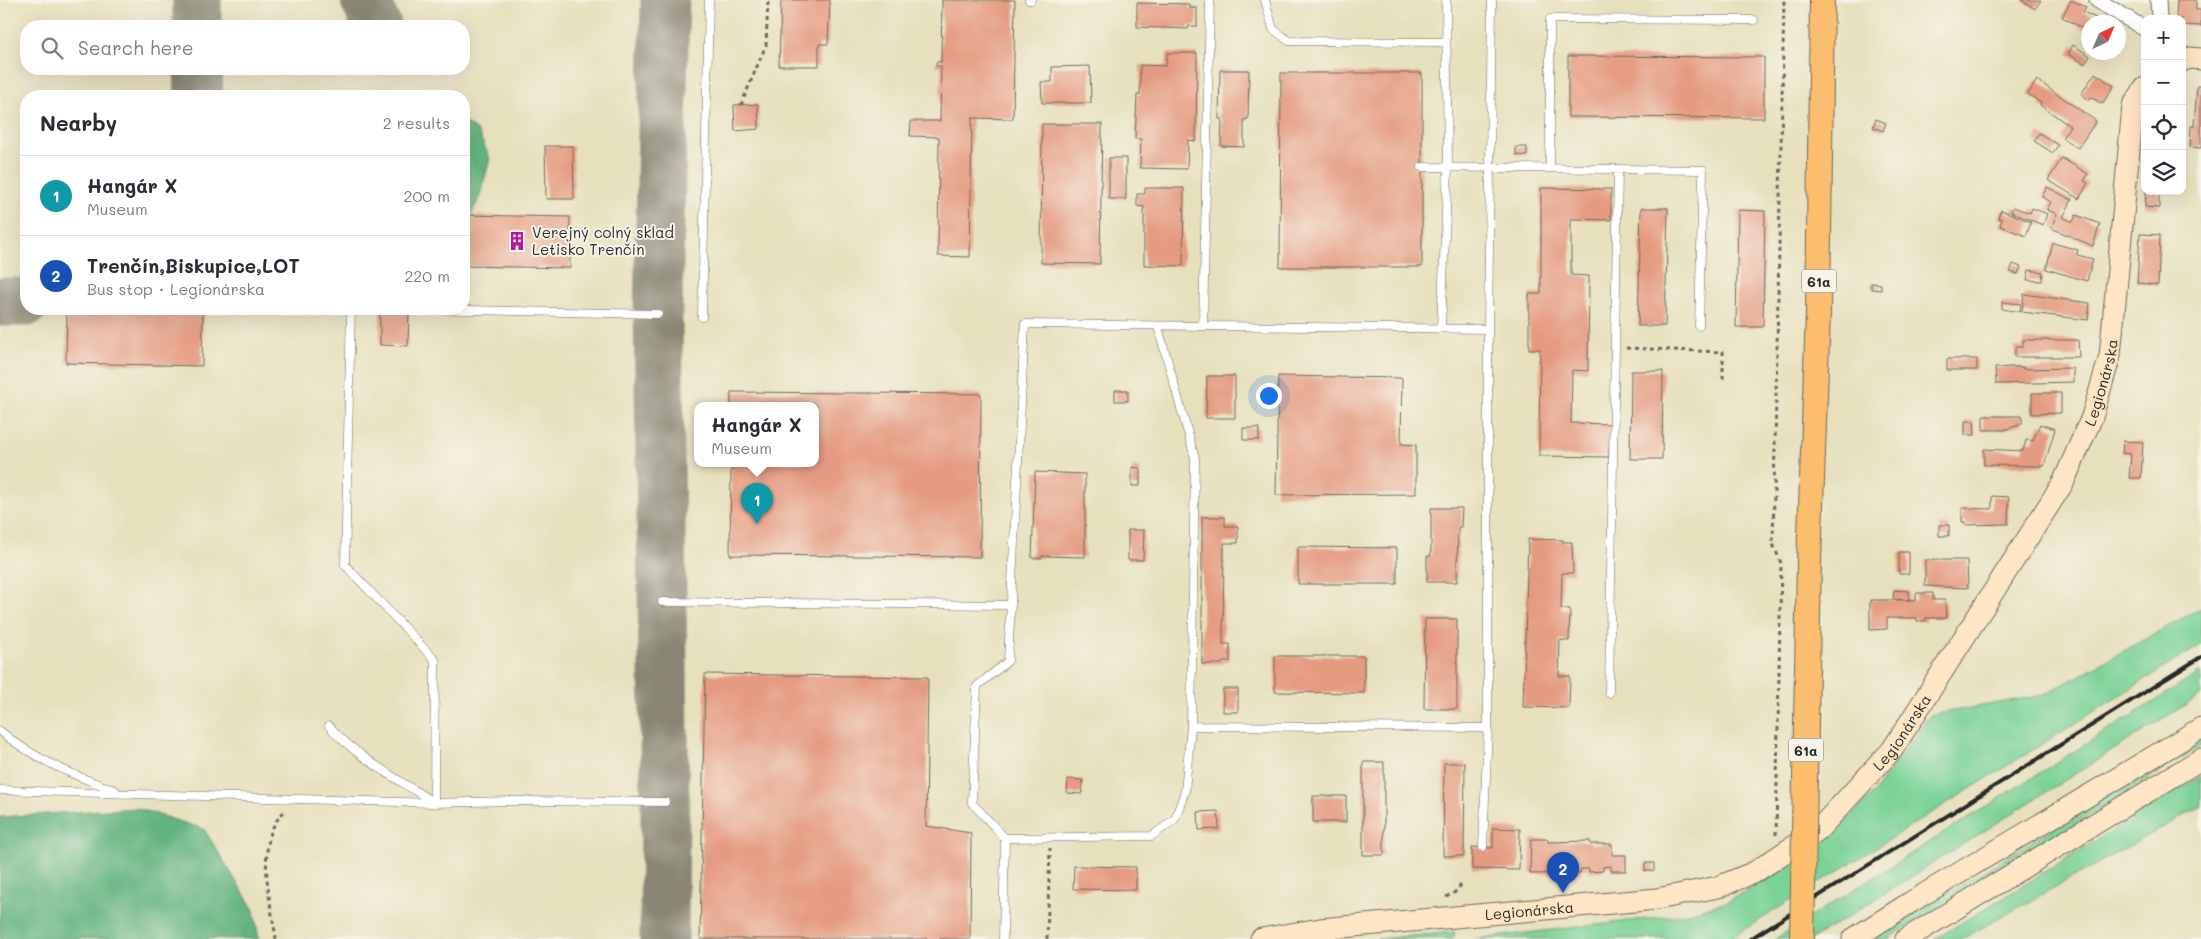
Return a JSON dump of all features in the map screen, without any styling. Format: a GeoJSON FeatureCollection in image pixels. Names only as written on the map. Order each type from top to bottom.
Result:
{"type":"FeatureCollection","features":[{"type":"Feature","properties":{"kind":"main road","name":"61a"},"geometry":{"type":"LineString","coordinates":[[1802,939],[1809,562],[1818,313],[1822,0]]}},
{"type":"Feature","properties":{"kind":"street"},"geometry":{"type":"LineString","coordinates":[[2097,0],[2141,27]]}},
{"type":"Feature","properties":{"kind":"street"},"geometry":{"type":"LineString","coordinates":[[2158,0],[2159,15]]}},
{"type":"Feature","properties":{"kind":"street"},"geometry":{"type":"LineString","coordinates":[[2186,60],[2201,58]]}},
{"type":"Feature","properties":{"kind":"street","name":"Legionárska"},"geometry":{"type":"LineString","coordinates":[[1261,939],[1320,929],[1657,899],[1718,887],[1755,872],[1776,860],[1818,830],[1892,750],[2063,483],[2092,417],[2110,356],[2133,106],[2141,94]]}},
{"type":"Feature","properties":{"kind":"street"},"geometry":{"type":"LineString","coordinates":[[1853,939],[1911,902],[2201,728]]}},
{"type":"Feature","properties":{"kind":"street"},"geometry":{"type":"LineString","coordinates":[[1906,939],[2201,759]]}},
{"type":"Feature","properties":{"kind":"lane"},"geometry":{"type":"LineString","coordinates":[[702,317],[709,0]]}},
{"type":"Feature","properties":{"kind":"lane"},"geometry":{"type":"LineString","coordinates":[[1203,326],[1210,0]]}},
{"type":"Feature","properties":{"kind":"lane"},"geometry":{"type":"LineString","coordinates":[[1265,0],[1273,30],[1289,40],[1446,42]]}},
{"type":"Feature","properties":{"kind":"lane"},"geometry":{"type":"LineString","coordinates":[[1441,328],[1448,167],[1446,0]]}},
{"type":"Feature","properties":{"kind":"lane"},"geometry":{"type":"LineString","coordinates":[[1483,847],[1488,728],[1488,329],[1492,0]]}},
{"type":"Feature","properties":{"kind":"lane"},"geometry":{"type":"LineString","coordinates":[[1550,168],[1550,19],[1754,20]]}},
{"type":"Feature","properties":{"kind":"lane"},"geometry":{"type":"LineString","coordinates":[[1422,167],[1490,166],[1703,170],[1699,326]]}},
{"type":"Feature","properties":{"kind":"lane"},"geometry":{"type":"LineString","coordinates":[[1609,693],[1618,169]]}},
{"type":"Feature","properties":{"kind":"lane"},"geometry":{"type":"LineString","coordinates":[[470,310],[658,314]]}},
{"type":"Feature","properties":{"kind":"lane"},"geometry":{"type":"LineString","coordinates":[[351,315],[345,565],[434,660],[434,803]]}},
{"type":"Feature","properties":{"kind":"lane"},"geometry":{"type":"LineString","coordinates":[[1158,327],[1195,458],[1191,726],[1185,791],[1175,820],[1152,836],[1006,838],[972,803],[977,686],[1008,661],[1025,324],[1158,327],[1488,329]]}},
{"type":"Feature","properties":{"kind":"lane"},"geometry":{"type":"LineString","coordinates":[[662,602],[1011,606]]}},
{"type":"Feature","properties":{"kind":"lane"},"geometry":{"type":"LineString","coordinates":[[329,726],[337,736],[361,754],[434,803]]}},
{"type":"Feature","properties":{"kind":"lane"},"geometry":{"type":"LineString","coordinates":[[1191,726],[1488,728]]}},
{"type":"Feature","properties":{"kind":"lane"},"geometry":{"type":"LineString","coordinates":[[0,731],[13,742],[44,760],[89,781],[124,793]]}},
{"type":"Feature","properties":{"kind":"lane"},"geometry":{"type":"LineString","coordinates":[[0,790],[434,803],[510,801],[665,802]]}},
{"type":"Feature","properties":{"kind":"lane"},"geometry":{"type":"LineString","coordinates":[[1003,939],[1006,838]]}},
{"type":"Feature","properties":{"kind":"path"},"geometry":{"type":"LineString","coordinates":[[1776,860],[1781,563],[1773,544],[1784,0]]}},
{"type":"Feature","properties":{"kind":"path"},"geometry":{"type":"LineString","coordinates":[[740,105],[766,45],[768,1]]}},
{"type":"Feature","properties":{"kind":"path"},"geometry":{"type":"LineString","coordinates":[[1616,348],[1722,352],[1723,379]]}},
{"type":"Feature","properties":{"kind":"path"},"geometry":{"type":"LineString","coordinates":[[276,939],[266,864],[270,835],[280,816],[298,799]]}},
{"type":"Feature","properties":{"kind":"path"},"geometry":{"type":"LineString","coordinates":[[1047,939],[1050,838]]}},
{"type":"Feature","properties":{"kind":"path"},"geometry":{"type":"LineString","coordinates":[[1440,901],[1454,893],[1461,885]]}},
{"type":"Feature","properties":{"kind":"green space"},"geometry":{"type":"Polygon","coordinates":[[[470,126],[478,132],[490,159],[479,199],[470,217],[470,126]]]}},
{"type":"Feature","properties":{"kind":"green space"},"geometry":{"type":"Polygon","coordinates":[[[2201,608],[2201,645],[1729,939],[1476,939],[1680,915],[1727,902],[1821,847],[1875,791],[1930,715],[2044,695],[2201,608]]]}},
{"type":"Feature","properties":{"kind":"green space"},"geometry":{"type":"Polygon","coordinates":[[[2201,672],[2201,695],[1812,939],[1775,939],[2201,672]]]}},
{"type":"Feature","properties":{"kind":"green space"},"geometry":{"type":"Polygon","coordinates":[[[2201,737],[2201,746],[1887,939],[1873,939],[2201,737]]]}},
{"type":"Feature","properties":{"kind":"green space"},"geometry":{"type":"Polygon","coordinates":[[[2201,776],[2201,806],[1962,939],[1935,939],[2201,776]]]}},
{"type":"Feature","properties":{"kind":"green space"},"geometry":{"type":"Polygon","coordinates":[[[137,808],[204,829],[254,910],[259,939],[0,939],[0,817],[137,808]]]}},
{"type":"Feature","properties":{"kind":"green space"},"geometry":{"type":"Polygon","coordinates":[[[1455,932],[1453,939],[1377,939],[1455,932]]]}},
{"type":"Feature","properties":{"kind":"building"},"geometry":{"type":"Polygon","coordinates":[[[781,0],[830,0],[828,44],[819,44],[819,66],[779,66],[781,0]]]}},
{"type":"Feature","properties":{"kind":"building"},"geometry":{"type":"Polygon","coordinates":[[[942,0],[1015,0],[1013,119],[972,118],[970,257],[938,256],[939,137],[910,136],[911,121],[940,121],[941,66],[936,66],[936,62],[941,62],[942,0]]]}},
{"type":"Feature","properties":{"kind":"building"},"geometry":{"type":"Polygon","coordinates":[[[2021,0],[2041,0],[2035,9],[2021,0]]]}},
{"type":"Feature","properties":{"kind":"building"},"geometry":{"type":"Polygon","coordinates":[[[2071,0],[2086,7],[2083,12],[2089,15],[2081,15],[2081,27],[2062,17],[2071,0]]]}},
{"type":"Feature","properties":{"kind":"building"},"geometry":{"type":"Polygon","coordinates":[[[2177,0],[2196,0],[2196,10],[2201,10],[2201,26],[2186,25],[2186,15],[2176,15],[2177,0]]]}},
{"type":"Feature","properties":{"kind":"building"},"geometry":{"type":"Polygon","coordinates":[[[1137,3],[1189,4],[1189,8],[1197,8],[1197,26],[1189,26],[1188,29],[1137,27],[1137,3]]]}},
{"type":"Feature","properties":{"kind":"building"},"geometry":{"type":"Polygon","coordinates":[[[2073,45],[2081,50],[2081,60],[2088,60],[2085,64],[2068,54],[2073,45]]]}},
{"type":"Feature","properties":{"kind":"building"},"geometry":{"type":"Polygon","coordinates":[[[1167,53],[1197,53],[1196,141],[1188,140],[1187,169],[1140,168],[1141,139],[1135,139],[1137,95],[1140,95],[1140,65],[1166,66],[1167,53]]]}},
{"type":"Feature","properties":{"kind":"building"},"geometry":{"type":"Polygon","coordinates":[[[1568,56],[1764,57],[1764,118],[1568,117],[1568,56]]]}},
{"type":"Feature","properties":{"kind":"building"},"geometry":{"type":"Polygon","coordinates":[[[1090,66],[1091,103],[1042,103],[1041,82],[1052,82],[1052,67],[1090,66]]]}},
{"type":"Feature","properties":{"kind":"building"},"geometry":{"type":"Polygon","coordinates":[[[1220,70],[1249,70],[1248,119],[1244,120],[1244,147],[1221,146],[1222,119],[1219,119],[1220,70]]]}},
{"type":"Feature","properties":{"kind":"building"},"geometry":{"type":"Polygon","coordinates":[[[1281,73],[1422,73],[1422,267],[1280,267],[1281,73]]]}},
{"type":"Feature","properties":{"kind":"building"},"geometry":{"type":"Polygon","coordinates":[[[2095,73],[2114,86],[2102,104],[2091,97],[2089,100],[2081,94],[2095,73]]]}},
{"type":"Feature","properties":{"kind":"building"},"geometry":{"type":"Polygon","coordinates":[[[2037,80],[2096,121],[2078,148],[2062,138],[2070,126],[2028,94],[2037,80]]]}},
{"type":"Feature","properties":{"kind":"building"},"geometry":{"type":"Polygon","coordinates":[[[2197,86],[2201,86],[2201,148],[2190,147],[2191,126],[2194,126],[2197,86]]]}},
{"type":"Feature","properties":{"kind":"building"},"geometry":{"type":"Polygon","coordinates":[[[758,104],[759,129],[735,131],[734,105],[758,104]]]}},
{"type":"Feature","properties":{"kind":"building"},"geometry":{"type":"Polygon","coordinates":[[[1876,119],[1886,123],[1883,131],[1873,127],[1876,119]]]}},
{"type":"Feature","properties":{"kind":"building"},"geometry":{"type":"Polygon","coordinates":[[[1042,124],[1102,124],[1100,264],[1041,263],[1042,124]]]}},
{"type":"Feature","properties":{"kind":"building"},"geometry":{"type":"Polygon","coordinates":[[[2039,133],[2058,145],[2053,153],[2034,141],[2039,133]]]}},
{"type":"Feature","properties":{"kind":"building"},"geometry":{"type":"Polygon","coordinates":[[[545,146],[573,146],[574,199],[546,199],[545,146]]]}},
{"type":"Feature","properties":{"kind":"building"},"geometry":{"type":"Polygon","coordinates":[[[1516,147],[1527,147],[1527,156],[1516,155],[1516,147]]]}},
{"type":"Feature","properties":{"kind":"building"},"geometry":{"type":"Polygon","coordinates":[[[1109,158],[1126,158],[1126,199],[1109,199],[1109,158]]]}},
{"type":"Feature","properties":{"kind":"building"},"geometry":{"type":"Polygon","coordinates":[[[2062,158],[2088,174],[2084,181],[2088,183],[2079,199],[2048,180],[2062,158]]]}},
{"type":"Feature","properties":{"kind":"building"},"geometry":{"type":"Polygon","coordinates":[[[2047,187],[2072,200],[2063,217],[2073,222],[2076,215],[2100,224],[2093,246],[2051,228],[2057,214],[2047,210],[2051,202],[2042,197],[2047,187]]]}},
{"type":"Feature","properties":{"kind":"building"},"geometry":{"type":"Polygon","coordinates":[[[1145,188],[1184,188],[1183,266],[1144,265],[1144,207],[1137,206],[1137,194],[1145,194],[1145,188]]]}},
{"type":"Feature","properties":{"kind":"building"},"geometry":{"type":"Polygon","coordinates":[[[1541,188],[1611,189],[1611,220],[1571,219],[1571,275],[1589,276],[1588,371],[1572,370],[1571,423],[1610,424],[1609,457],[1539,456],[1540,349],[1529,349],[1529,294],[1541,294],[1541,188]]]}},
{"type":"Feature","properties":{"kind":"building"},"geometry":{"type":"Polygon","coordinates":[[[2146,195],[2159,195],[2159,208],[2145,207],[2146,195]]]}},
{"type":"Feature","properties":{"kind":"building"},"geometry":{"type":"Polygon","coordinates":[[[2013,207],[2030,213],[2032,208],[2047,214],[2043,225],[2011,212],[2013,207]]]}},
{"type":"Feature","properties":{"kind":"building"},"geometry":{"type":"Polygon","coordinates":[[[1641,208],[1668,208],[1665,326],[1638,326],[1641,208]]]}},
{"type":"Feature","properties":{"kind":"building"},"geometry":{"type":"Polygon","coordinates":[[[1738,210],[1765,211],[1763,327],[1736,327],[1738,210]]]}},
{"type":"Feature","properties":{"kind":"building"},"geometry":{"type":"Polygon","coordinates":[[[2001,210],[2031,222],[2026,236],[2000,226],[2002,219],[1998,218],[2001,210]]]}},
{"type":"Feature","properties":{"kind":"building","name":"Verejný colný sklad Letisko Trenčín"},"geometry":{"type":"Polygon","coordinates":[[[470,215],[570,217],[570,268],[470,266],[470,215]]]}},
{"type":"Feature","properties":{"kind":"building"},"geometry":{"type":"Polygon","coordinates":[[[2140,234],[2160,235],[2158,285],[2137,283],[2140,234]]]}},
{"type":"Feature","properties":{"kind":"building"},"geometry":{"type":"Polygon","coordinates":[[[2053,243],[2078,250],[2077,255],[2093,259],[2087,281],[2046,269],[2053,243]]]}},
{"type":"Feature","properties":{"kind":"building"},"geometry":{"type":"Polygon","coordinates":[[[2013,264],[2021,267],[2018,274],[2010,272],[2013,264]]]}},
{"type":"Feature","properties":{"kind":"building"},"geometry":{"type":"Polygon","coordinates":[[[2029,270],[2043,272],[2042,281],[2027,280],[2029,270]]]}},
{"type":"Feature","properties":{"kind":"building"},"geometry":{"type":"Polygon","coordinates":[[[1871,283],[1881,284],[1881,290],[1871,289],[1871,283]]]}},
{"type":"Feature","properties":{"kind":"building"},"geometry":{"type":"Polygon","coordinates":[[[2024,294],[2090,303],[2088,320],[2022,312],[2024,294]]]}},
{"type":"Feature","properties":{"kind":"building"},"geometry":{"type":"Polygon","coordinates":[[[2002,302],[2021,304],[2020,312],[2002,309],[2002,302]]]}},
{"type":"Feature","properties":{"kind":"building"},"geometry":{"type":"Polygon","coordinates":[[[67,315],[203,315],[202,366],[66,363],[67,315]]]}},
{"type":"Feature","properties":{"kind":"building"},"geometry":{"type":"Polygon","coordinates":[[[380,315],[409,315],[408,346],[380,345],[380,315]]]}},
{"type":"Feature","properties":{"kind":"building"},"geometry":{"type":"Polygon","coordinates":[[[2023,340],[2078,340],[2079,357],[2015,357],[2015,347],[2023,347],[2023,340]]]}},
{"type":"Feature","properties":{"kind":"building"},"geometry":{"type":"Polygon","coordinates":[[[1947,359],[1977,359],[1977,370],[1947,370],[1947,359]]]}},
{"type":"Feature","properties":{"kind":"building"},"geometry":{"type":"Polygon","coordinates":[[[2023,367],[2023,369],[2073,368],[2073,382],[1996,384],[1995,368],[2023,367]]]}},
{"type":"Feature","properties":{"kind":"building"},"geometry":{"type":"Polygon","coordinates":[[[1631,371],[1663,371],[1662,459],[1630,459],[1631,371]]]}},
{"type":"Feature","properties":{"kind":"building"},"geometry":{"type":"Polygon","coordinates":[[[1207,376],[1235,376],[1235,418],[1206,418],[1207,376]]]}},
{"type":"Feature","properties":{"kind":"building"},"geometry":{"type":"Polygon","coordinates":[[[1278,376],[1402,378],[1401,444],[1416,445],[1416,494],[1276,495],[1278,376]]]}},
{"type":"Feature","properties":{"kind":"building"},"geometry":{"type":"Polygon","coordinates":[[[1115,390],[1128,390],[1128,401],[1115,401],[1115,390]]]}},
{"type":"Feature","properties":{"kind":"building"},"geometry":{"type":"Polygon","coordinates":[[[731,392],[981,394],[980,557],[730,555],[731,467],[819,467],[819,402],[731,402],[731,392]]]}},
{"type":"Feature","properties":{"kind":"building"},"geometry":{"type":"Polygon","coordinates":[[[2032,393],[2061,393],[2061,413],[2032,414],[2032,393]]]}},
{"type":"Feature","properties":{"kind":"building"},"geometry":{"type":"Polygon","coordinates":[[[1983,416],[2022,416],[2022,424],[2004,430],[1983,430],[1983,416]]]}},
{"type":"Feature","properties":{"kind":"building"},"geometry":{"type":"Polygon","coordinates":[[[1965,421],[1974,421],[1975,435],[1965,435],[1965,421]]]}},
{"type":"Feature","properties":{"kind":"building"},"geometry":{"type":"Polygon","coordinates":[[[2040,424],[2055,429],[2044,466],[1984,465],[1984,449],[2023,451],[2026,440],[2033,441],[2040,424]]]}},
{"type":"Feature","properties":{"kind":"building"},"geometry":{"type":"Polygon","coordinates":[[[1243,428],[1259,428],[1259,440],[1243,440],[1243,428]]]}},
{"type":"Feature","properties":{"kind":"building"},"geometry":{"type":"Polygon","coordinates":[[[2123,441],[2143,442],[2141,478],[2129,478],[2131,454],[2122,453],[2123,441]]]}},
{"type":"Feature","properties":{"kind":"building"},"geometry":{"type":"Polygon","coordinates":[[[1132,467],[1140,468],[1140,486],[1132,486],[1132,467]]]}},
{"type":"Feature","properties":{"kind":"building"},"geometry":{"type":"Polygon","coordinates":[[[1035,472],[1085,474],[1085,557],[1042,556],[1042,558],[1032,558],[1035,472]]]}},
{"type":"Feature","properties":{"kind":"building"},"geometry":{"type":"Polygon","coordinates":[[[1992,496],[2009,497],[2008,524],[1965,525],[1965,522],[1962,522],[1962,508],[1992,509],[1992,496]]]}},
{"type":"Feature","properties":{"kind":"building"},"geometry":{"type":"Polygon","coordinates":[[[1431,508],[1462,508],[1461,527],[1458,527],[1457,582],[1427,582],[1427,556],[1431,556],[1431,508]]]}},
{"type":"Feature","properties":{"kind":"building"},"geometry":{"type":"Polygon","coordinates":[[[1202,517],[1225,517],[1225,526],[1238,526],[1238,543],[1224,543],[1223,644],[1230,644],[1230,661],[1223,662],[1222,664],[1202,664],[1202,517]]]}},
{"type":"Feature","properties":{"kind":"building"},"geometry":{"type":"Polygon","coordinates":[[[1939,525],[1949,525],[1949,536],[1939,536],[1939,525]]]}},
{"type":"Feature","properties":{"kind":"building"},"geometry":{"type":"Polygon","coordinates":[[[1128,530],[1144,530],[1143,560],[1128,560],[1128,530]]]}},
{"type":"Feature","properties":{"kind":"building"},"geometry":{"type":"Polygon","coordinates":[[[1528,539],[1572,542],[1573,573],[1562,573],[1561,609],[1570,609],[1569,641],[1560,640],[1559,676],[1570,676],[1569,708],[1523,707],[1528,539]]]}},
{"type":"Feature","properties":{"kind":"building"},"geometry":{"type":"Polygon","coordinates":[[[1298,547],[1397,548],[1397,584],[1298,584],[1298,547]]]}},
{"type":"Feature","properties":{"kind":"building"},"geometry":{"type":"Polygon","coordinates":[[[1899,552],[1909,552],[1909,574],[1899,574],[1899,552]]]}},
{"type":"Feature","properties":{"kind":"building"},"geometry":{"type":"Polygon","coordinates":[[[1925,560],[1967,560],[1968,588],[1925,586],[1925,560]]]}},
{"type":"Feature","properties":{"kind":"building"},"geometry":{"type":"Polygon","coordinates":[[[1894,590],[1909,591],[1909,600],[1893,599],[1894,590]]]}},
{"type":"Feature","properties":{"kind":"building"},"geometry":{"type":"Polygon","coordinates":[[[1916,593],[1933,593],[1933,600],[1945,600],[1946,618],[1926,618],[1926,621],[1917,621],[1917,618],[1887,618],[1887,629],[1870,630],[1870,600],[1916,600],[1916,593]]]}},
{"type":"Feature","properties":{"kind":"building"},"geometry":{"type":"Polygon","coordinates":[[[1425,619],[1457,619],[1457,709],[1424,709],[1425,619]]]}},
{"type":"Feature","properties":{"kind":"building"},"geometry":{"type":"Polygon","coordinates":[[[1275,656],[1364,656],[1364,693],[1275,692],[1275,656]]]}},
{"type":"Feature","properties":{"kind":"building"},"geometry":{"type":"Polygon","coordinates":[[[705,674],[928,677],[926,826],[971,833],[970,939],[700,939],[705,674]]]}},
{"type":"Feature","properties":{"kind":"building"},"geometry":{"type":"Polygon","coordinates":[[[1223,689],[1238,689],[1238,712],[1223,712],[1223,689]]]}},
{"type":"Feature","properties":{"kind":"building"},"geometry":{"type":"Polygon","coordinates":[[[1363,762],[1384,762],[1384,855],[1363,855],[1363,762]]]}},
{"type":"Feature","properties":{"kind":"building"},"geometry":{"type":"Polygon","coordinates":[[[1444,763],[1465,763],[1464,856],[1443,856],[1444,763]]]}},
{"type":"Feature","properties":{"kind":"building"},"geometry":{"type":"Polygon","coordinates":[[[1068,779],[1083,780],[1082,794],[1067,793],[1068,779]]]}},
{"type":"Feature","properties":{"kind":"building"},"geometry":{"type":"Polygon","coordinates":[[[1313,796],[1346,796],[1346,822],[1313,822],[1313,796]]]}},
{"type":"Feature","properties":{"kind":"building"},"geometry":{"type":"Polygon","coordinates":[[[1218,811],[1219,829],[1199,830],[1198,812],[1218,811]]]}},
{"type":"Feature","properties":{"kind":"building"},"geometry":{"type":"Polygon","coordinates":[[[1493,828],[1520,829],[1519,870],[1472,869],[1472,847],[1493,848],[1493,828]]]}},
{"type":"Feature","properties":{"kind":"building"},"geometry":{"type":"Polygon","coordinates":[[[1531,839],[1548,839],[1548,842],[1590,841],[1590,844],[1612,844],[1612,855],[1626,855],[1626,871],[1611,871],[1611,866],[1603,867],[1603,871],[1589,872],[1589,869],[1581,869],[1580,873],[1530,874],[1531,839]]]}},
{"type":"Feature","properties":{"kind":"building"},"geometry":{"type":"Polygon","coordinates":[[[1645,863],[1654,863],[1654,871],[1645,871],[1645,863]]]}},
{"type":"Feature","properties":{"kind":"building"},"geometry":{"type":"Polygon","coordinates":[[[1074,866],[1136,867],[1136,890],[1073,889],[1074,866]]]}},
{"type":"Feature","properties":{"kind":"taxiway"},"geometry":{"type":"LineString","coordinates":[[197,0],[197,20]]}},
{"type":"Feature","properties":{"kind":"taxiway"},"geometry":{"type":"LineString","coordinates":[[365,0],[374,20]]}},
{"type":"Feature","properties":{"kind":"taxiway"},"geometry":{"type":"LineString","coordinates":[[664,939],[665,802],[658,314],[665,0]]}},
{"type":"Feature","properties":{"kind":"taxiway"},"geometry":{"type":"LineString","coordinates":[[198,75],[199,90]]}},
{"type":"Feature","properties":{"kind":"taxiway"},"geometry":{"type":"LineString","coordinates":[[0,302],[20,302]]}},
{"type":"Feature","properties":{"kind":"railway"},"geometry":{"type":"LineString","coordinates":[[1750,939],[2201,657]]}},
{"type":"Feature","properties":{"kind":"place","name":"Verejný colný sklad Letisko Trenčín"},"geometry":{"type":"Point","coordinates":[517,241]}},
{"type":"Feature","properties":{"kind":"place","name":"Hangár X"},"geometry":{"type":"Point","coordinates":[757,524]}},
{"type":"Feature","properties":{"kind":"place","name":"Trenčín,Biskupice,LOT"},"geometry":{"type":"Point","coordinates":[1563,893]}}]}
